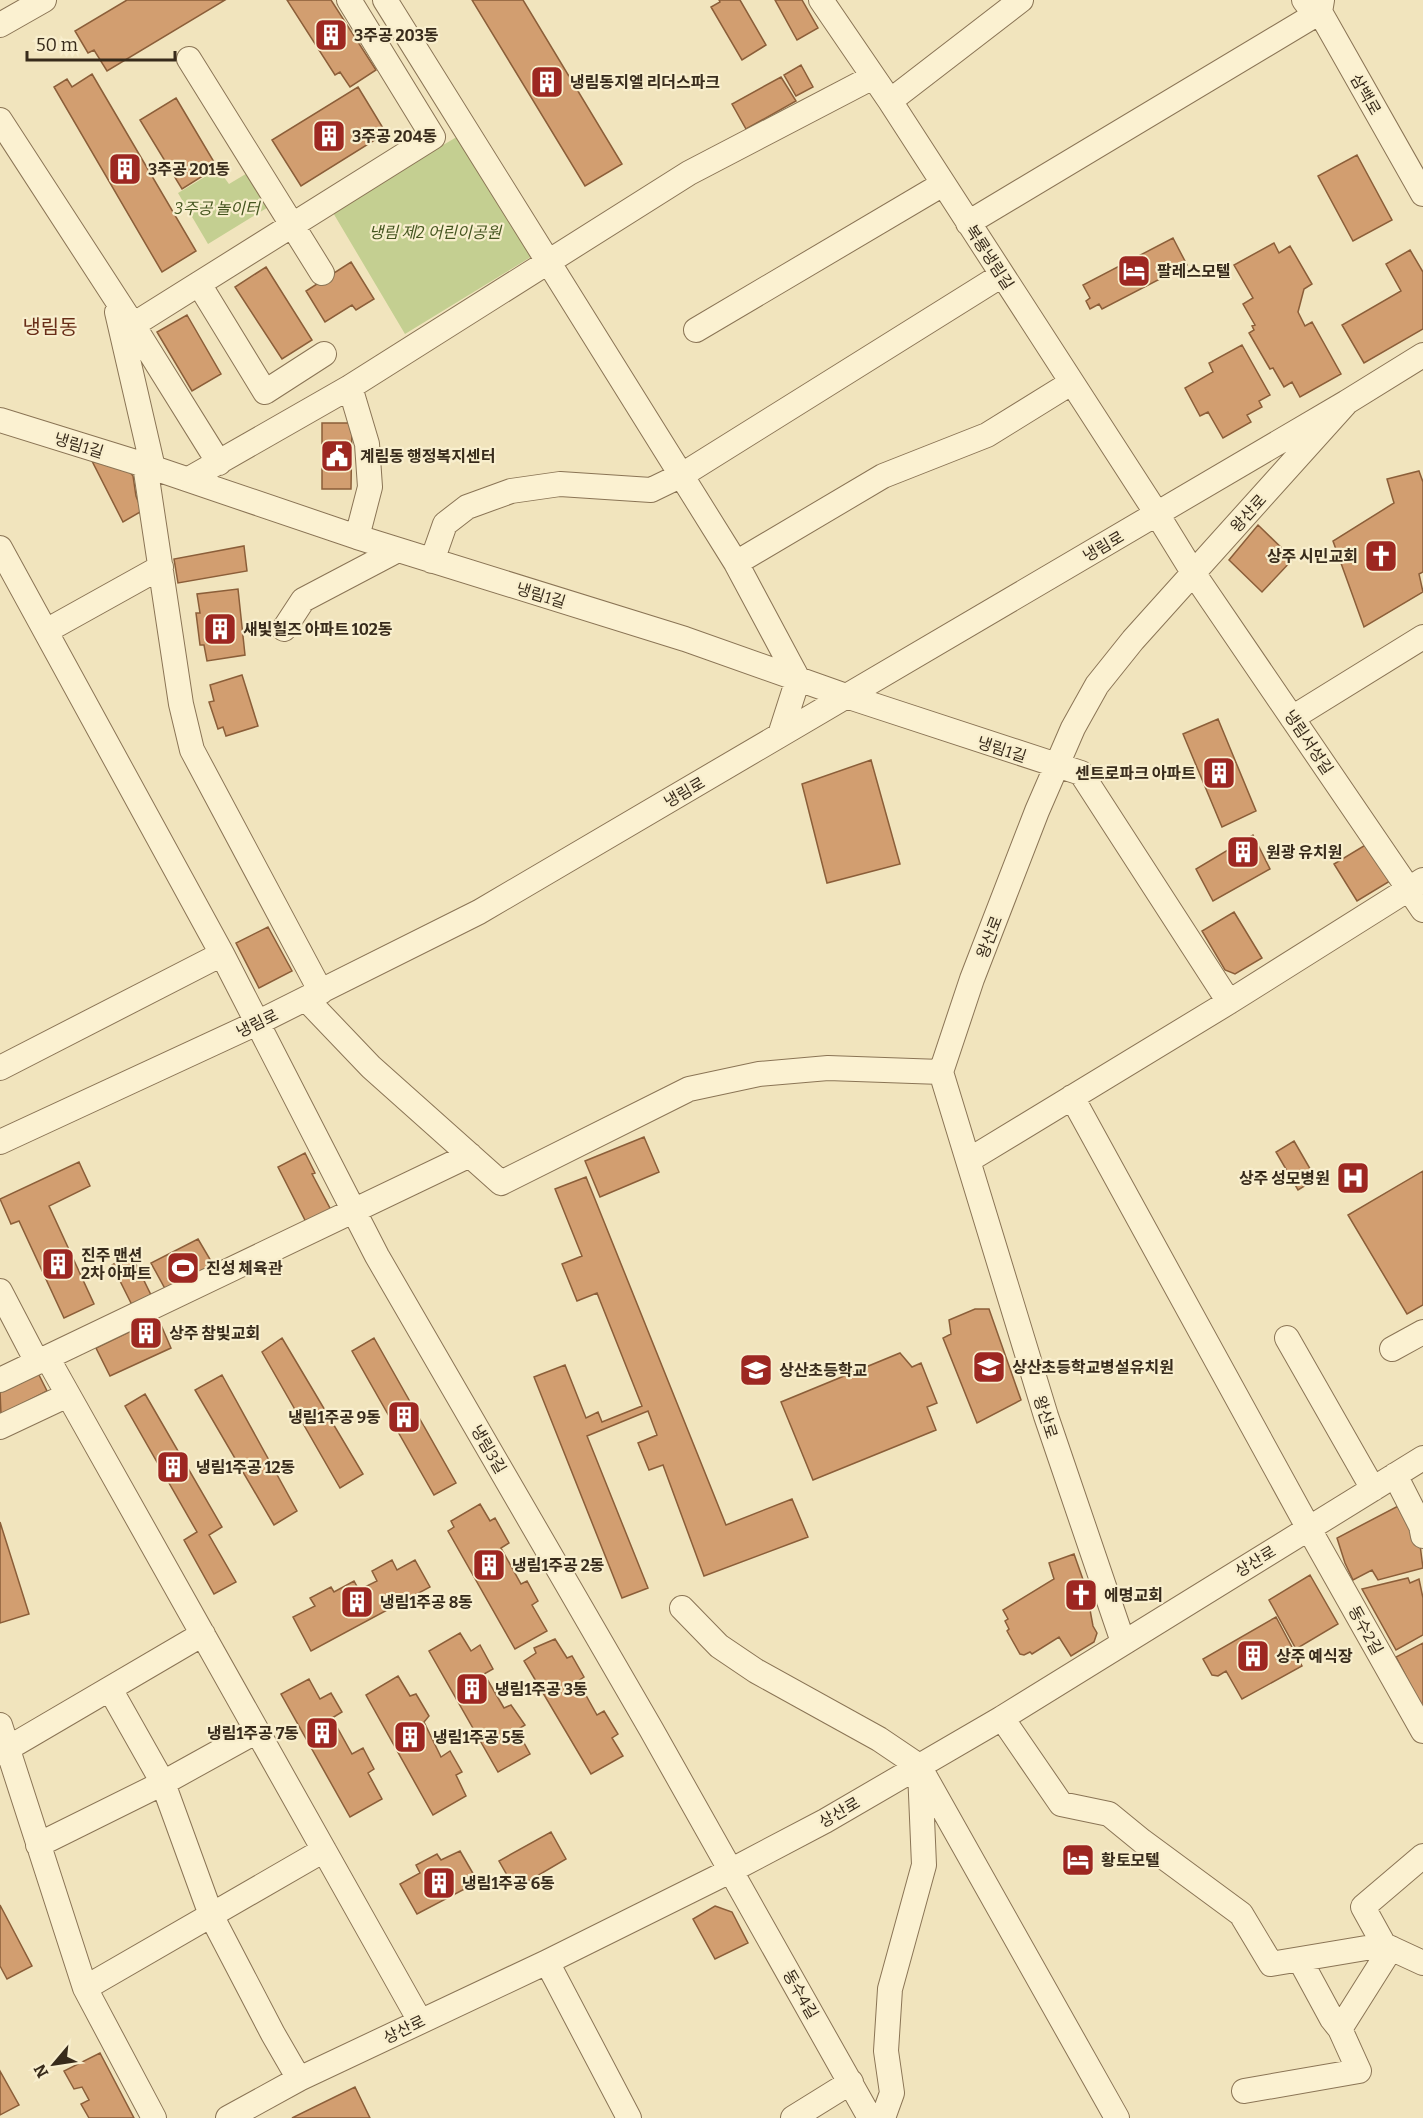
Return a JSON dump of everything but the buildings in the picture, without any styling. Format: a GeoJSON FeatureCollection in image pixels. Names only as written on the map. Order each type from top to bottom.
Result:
{"type":"FeatureCollection","features":[{"type":"Feature","properties":{"kind":"street"},"geometry":{"type":"LineString","coordinates":[[0,25],[44,0]]}},
{"type":"Feature","properties":{"kind":"street"},"geometry":{"type":"LineString","coordinates":[[133,325],[433,137],[349,0]]}},
{"type":"Feature","properties":{"kind":"street","name":"복룡냉림길"},"geometry":{"type":"LineString","coordinates":[[821,0],[890,101],[1157,514]]}},
{"type":"Feature","properties":{"kind":"street"},"geometry":{"type":"LineString","coordinates":[[890,101],[1021,0]]}},
{"type":"Feature","properties":{"kind":"street"},"geometry":{"type":"LineString","coordinates":[[393,3],[548,263],[736,564],[798,679],[780,735]]}},
{"type":"Feature","properties":{"kind":"street"},"geometry":{"type":"LineString","coordinates":[[968,222],[1315,4]]}},
{"type":"Feature","properties":{"kind":"street","name":"삼백로"},"geometry":{"type":"LineString","coordinates":[[1315,4],[1423,194]]}},
{"type":"Feature","properties":{"kind":"street"},"geometry":{"type":"LineString","coordinates":[[189,59],[322,273]]}},
{"type":"Feature","properties":{"kind":"street"},"geometry":{"type":"LineString","coordinates":[[189,479],[350,387],[689,173],[873,77]]}},
{"type":"Feature","properties":{"kind":"street"},"geometry":{"type":"LineString","coordinates":[[0,120],[219,462]]}},
{"type":"Feature","properties":{"kind":"street"},"geometry":{"type":"LineString","coordinates":[[696,330],[943,184]]}},
{"type":"Feature","properties":{"kind":"street"},"geometry":{"type":"LineString","coordinates":[[432,561],[445,524],[467,507],[511,491],[560,484],[651,490],[682,475],[1002,275]]}},
{"type":"Feature","properties":{"kind":"street"},"geometry":{"type":"LineString","coordinates":[[199,284],[265,392],[324,354]]}},
{"type":"Feature","properties":{"kind":"street"},"geometry":{"type":"LineString","coordinates":[[113,295],[149,466],[181,704],[192,750],[314,995],[371,1067],[501,1183],[689,1089],[759,1074],[828,1068],[941,1072]]}},
{"type":"Feature","properties":{"kind":"street","name":"왕산로"},"geometry":{"type":"LineString","coordinates":[[1123,1642],[1046,1416],[941,1072],[976,969],[1037,812],[1073,728],[1097,685],[1133,640],[1347,402],[1423,355]]}},
{"type":"Feature","properties":{"kind":"street"},"geometry":{"type":"LineString","coordinates":[[736,564],[883,476],[987,435],[1071,383]]}},
{"type":"Feature","properties":{"kind":"street"},"geometry":{"type":"LineString","coordinates":[[350,387],[368,444],[370,488],[357,537]]}},
{"type":"Feature","properties":{"kind":"street","name":"냉림로"},"geometry":{"type":"LineString","coordinates":[[0,1142],[257,1023],[479,912],[1347,402]]}},
{"type":"Feature","properties":{"kind":"street","name":"냉림1길"},"geometry":{"type":"LineString","coordinates":[[0,420],[189,479],[432,561],[685,639],[846,696],[1081,773],[1229,1002]]}},
{"type":"Feature","properties":{"kind":"street"},"geometry":{"type":"LineString","coordinates":[[1246,462],[1285,447],[1310,444]]}},
{"type":"Feature","properties":{"kind":"street","name":"냉림서성길"},"geometry":{"type":"LineString","coordinates":[[1157,514],[1194,574],[1292,718],[1416,884],[1423,910]]}},
{"type":"Feature","properties":{"kind":"street","name":"냉림3길"},"geometry":{"type":"LineString","coordinates":[[0,548],[222,954],[377,1256],[651,1729],[730,1871]]}},
{"type":"Feature","properties":{"kind":"street"},"geometry":{"type":"LineString","coordinates":[[285,628],[303,600],[398,550]]}},
{"type":"Feature","properties":{"kind":"street"},"geometry":{"type":"LineString","coordinates":[[46,631],[161,567]]}},
{"type":"Feature","properties":{"kind":"street"},"geometry":{"type":"LineString","coordinates":[[1292,718],[1423,637]]}},
{"type":"Feature","properties":{"kind":"street"},"geometry":{"type":"LineString","coordinates":[[969,1160],[1229,1002],[1416,884]]}},
{"type":"Feature","properties":{"kind":"street"},"geometry":{"type":"LineString","coordinates":[[0,1068],[222,954]]}},
{"type":"Feature","properties":{"kind":"street","name":"동수2길"},"geometry":{"type":"LineString","coordinates":[[1072,1097],[1309,1529],[1423,1731]]}},
{"type":"Feature","properties":{"kind":"street"},"geometry":{"type":"LineString","coordinates":[[0,1380],[470,1155]]}},
{"type":"Feature","properties":{"kind":"street"},"geometry":{"type":"LineString","coordinates":[[0,1291],[42,1360],[68,1395],[420,2021]]}},
{"type":"Feature","properties":{"kind":"street"},"geometry":{"type":"LineString","coordinates":[[1392,1349],[1423,1332]]}},
{"type":"Feature","properties":{"kind":"street"},"geometry":{"type":"LineString","coordinates":[[1287,1338],[1372,1489]]}},
{"type":"Feature","properties":{"kind":"street"},"geometry":{"type":"LineString","coordinates":[[0,1427],[68,1395]]}},
{"type":"Feature","properties":{"kind":"street","name":"상산로"},"geometry":{"type":"LineString","coordinates":[[228,2118],[299,2079],[547,1962],[825,1821],[1002,1718],[1423,1458]]}},
{"type":"Feature","properties":{"kind":"street"},"geometry":{"type":"LineString","coordinates":[[1395,1475],[1421,1526],[1423,1536]]}},
{"type":"Feature","properties":{"kind":"street"},"geometry":{"type":"LineString","coordinates":[[682,1608],[719,1646],[756,1671],[879,1739],[919,1766],[1117,2118]]}},
{"type":"Feature","properties":{"kind":"street"},"geometry":{"type":"LineString","coordinates":[[4,1751],[203,1634]]}},
{"type":"Feature","properties":{"kind":"street"},"geometry":{"type":"LineString","coordinates":[[110,1689],[163,1783],[211,1915],[299,2079]]}},
{"type":"Feature","properties":{"kind":"street"},"geometry":{"type":"LineString","coordinates":[[1002,1718],[1061,1804],[1109,1814],[1241,1914],[1271,1964],[1387,1946]]}},
{"type":"Feature","properties":{"kind":"street"},"geometry":{"type":"LineString","coordinates":[[0,1725],[4,1751],[85,1988],[154,2118]]}},
{"type":"Feature","properties":{"kind":"street"},"geometry":{"type":"LineString","coordinates":[[38,1845],[163,1783],[257,1731]]}},
{"type":"Feature","properties":{"kind":"street"},"geometry":{"type":"LineString","coordinates":[[883,2118],[892,2093],[886,2051],[890,1989],[924,1865],[919,1766]]}},
{"type":"Feature","properties":{"kind":"street"},"geometry":{"type":"LineString","coordinates":[[85,1988],[324,1850]]}},
{"type":"Feature","properties":{"kind":"street"},"geometry":{"type":"LineString","coordinates":[[1423,1856],[1363,1907],[1387,1946],[1423,1963]]}},
{"type":"Feature","properties":{"kind":"street","name":"동수4길"},"geometry":{"type":"LineString","coordinates":[[730,1871],[870,2118]]}},
{"type":"Feature","properties":{"kind":"street"},"geometry":{"type":"LineString","coordinates":[[1340,2029],[1387,1946]]}},
{"type":"Feature","properties":{"kind":"street"},"geometry":{"type":"LineString","coordinates":[[1244,2091],[1359,2071],[1340,2029],[1332,2019],[1300,1960]]}},
{"type":"Feature","properties":{"kind":"street"},"geometry":{"type":"LineString","coordinates":[[547,1962],[629,2118]]}},
{"type":"Feature","properties":{"kind":"street"},"geometry":{"type":"LineString","coordinates":[[793,2118],[851,2082]]}},
{"type":"Feature","properties":{"kind":"green space","name":"냉림 제2 어린이공원"},"geometry":{"type":"Polygon","coordinates":[[[460,135],[534,255],[405,334],[332,211],[460,135]]]}},
{"type":"Feature","properties":{"kind":"green space","name":"3주공 놀이터"},"geometry":{"type":"Polygon","coordinates":[[[218,169],[229,184],[249,172],[270,206],[208,244],[178,193],[218,169]]]}},
{"type":"Feature","properties":{"kind":"place","name":"3주공 203동"},"geometry":{"type":"Point","coordinates":[331,35]}},
{"type":"Feature","properties":{"kind":"place","name":"냉림동지엘 리더스파크"},"geometry":{"type":"Point","coordinates":[547,82]}},
{"type":"Feature","properties":{"kind":"place","name":"3주공 204동"},"geometry":{"type":"Point","coordinates":[329,136]}},
{"type":"Feature","properties":{"kind":"place","name":"3주공 201동"},"geometry":{"type":"Point","coordinates":[125,169]}},
{"type":"Feature","properties":{"kind":"place","name":"팔레스모텔"},"geometry":{"type":"Point","coordinates":[1134,271]}},
{"type":"Feature","properties":{"kind":"place","name":"계림동 행정복지센터"},"geometry":{"type":"Point","coordinates":[337,456]}},
{"type":"Feature","properties":{"kind":"place","name":"상주 시민교회"},"geometry":{"type":"Point","coordinates":[1381,556]}},
{"type":"Feature","properties":{"kind":"place","name":"새빛힐즈 아파트 102동"},"geometry":{"type":"Point","coordinates":[220,629]}},
{"type":"Feature","properties":{"kind":"place","name":"센트로파크 아파트"},"geometry":{"type":"Point","coordinates":[1219,773]}},
{"type":"Feature","properties":{"kind":"place","name":"원광 유치원"},"geometry":{"type":"Point","coordinates":[1243,852]}},
{"type":"Feature","properties":{"kind":"place","name":"상주 성모병원"},"geometry":{"type":"Point","coordinates":[1353,1178]}},
{"type":"Feature","properties":{"kind":"place","name":"진주 맨션 2차 아파트"},"geometry":{"type":"Point","coordinates":[58,1264]}},
{"type":"Feature","properties":{"kind":"place","name":"진성 체육관"},"geometry":{"type":"Point","coordinates":[183,1268]}},
{"type":"Feature","properties":{"kind":"place","name":"상주 참빛교회"},"geometry":{"type":"Point","coordinates":[146,1333]}},
{"type":"Feature","properties":{"kind":"place","name":"상산초등학교병설유치원"},"geometry":{"type":"Point","coordinates":[989,1367]}},
{"type":"Feature","properties":{"kind":"place","name":"상산초등학교"},"geometry":{"type":"Point","coordinates":[756,1370]}},
{"type":"Feature","properties":{"kind":"place","name":"냉림1주공 9동"},"geometry":{"type":"Point","coordinates":[404,1417]}},
{"type":"Feature","properties":{"kind":"place","name":"냉림1주공 12동"},"geometry":{"type":"Point","coordinates":[173,1467]}},
{"type":"Feature","properties":{"kind":"place","name":"냉림1주공 2동"},"geometry":{"type":"Point","coordinates":[489,1565]}},
{"type":"Feature","properties":{"kind":"place","name":"에명교회"},"geometry":{"type":"Point","coordinates":[1081,1595]}},
{"type":"Feature","properties":{"kind":"place","name":"냉림1주공 8동"},"geometry":{"type":"Point","coordinates":[357,1602]}},
{"type":"Feature","properties":{"kind":"place","name":"상주 예식장"},"geometry":{"type":"Point","coordinates":[1253,1656]}},
{"type":"Feature","properties":{"kind":"place","name":"냉림1주공 3동"},"geometry":{"type":"Point","coordinates":[472,1689]}},
{"type":"Feature","properties":{"kind":"place","name":"냉림1주공 7동"},"geometry":{"type":"Point","coordinates":[322,1733]}},
{"type":"Feature","properties":{"kind":"place","name":"냉림1주공 5동"},"geometry":{"type":"Point","coordinates":[410,1737]}},
{"type":"Feature","properties":{"kind":"place","name":"황토모텔"},"geometry":{"type":"Point","coordinates":[1078,1860]}},
{"type":"Feature","properties":{"kind":"place","name":"냉림1주공 6동"},"geometry":{"type":"Point","coordinates":[439,1883]}},
{"type":"Feature","properties":{"kind":"district","name":"냉림동"},"geometry":{"type":"Point","coordinates":[50,327]}}]}
